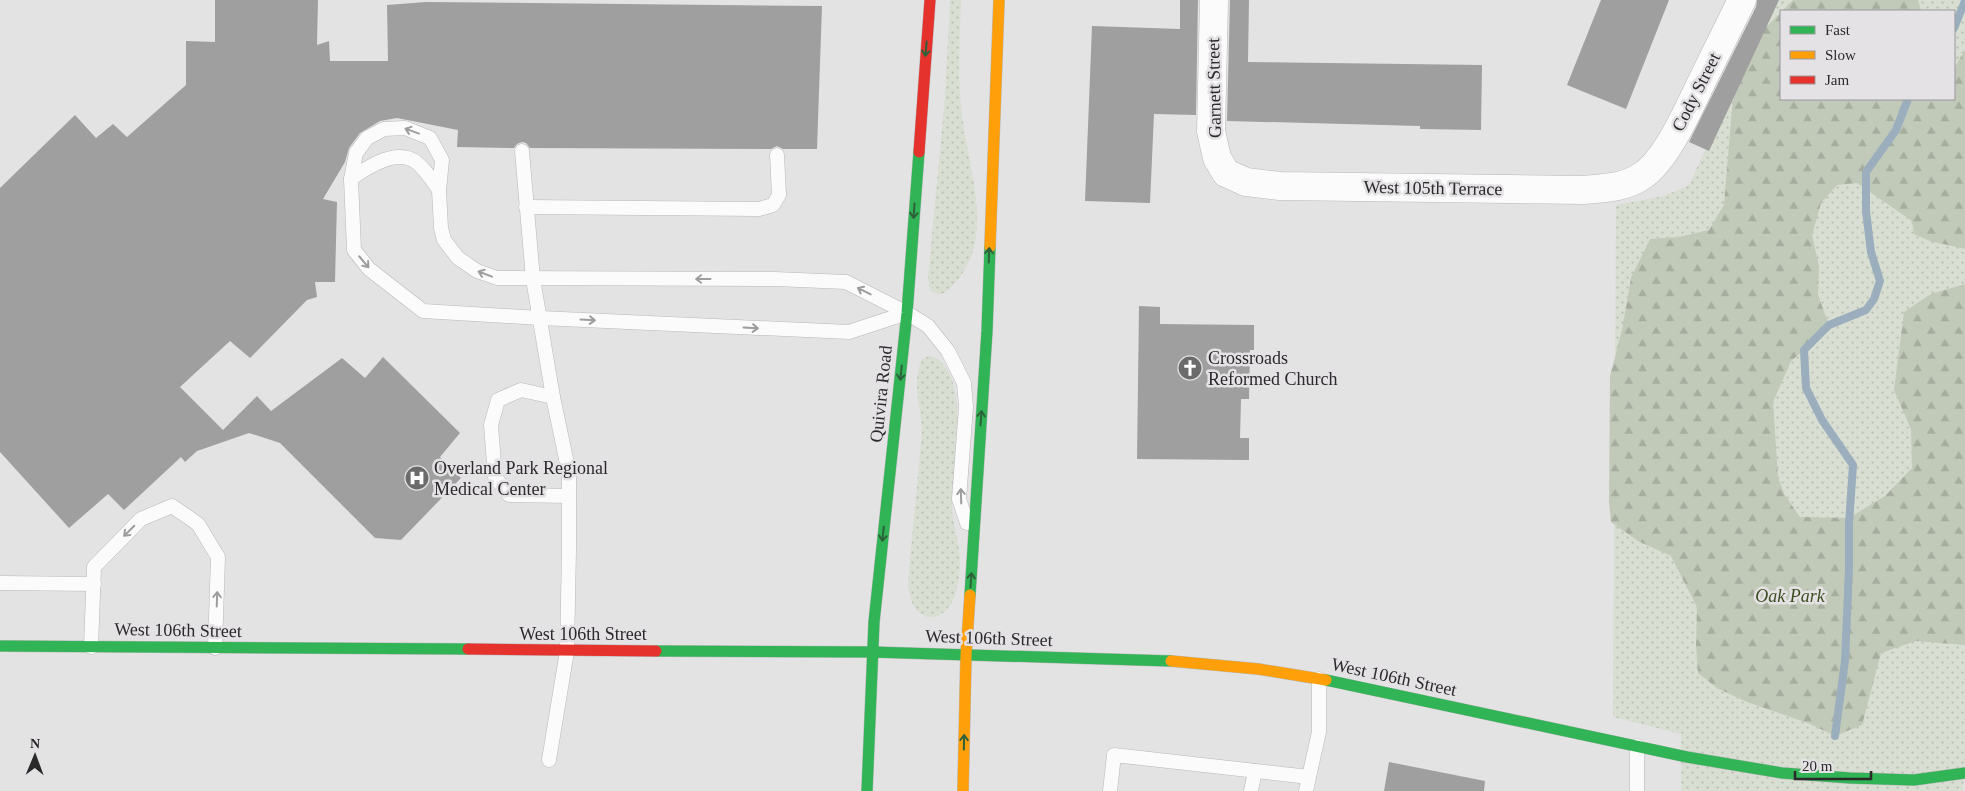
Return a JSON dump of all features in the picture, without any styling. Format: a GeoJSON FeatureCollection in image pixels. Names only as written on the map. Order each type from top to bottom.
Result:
{"type":"FeatureCollection","features":[{"type":"Feature","properties":{"kind":"street","name":"Quivira Road"},"geometry":{"type":"LineString","coordinates":[[867,791],[874,622],[907,313],[930,0]]}},
{"type":"Feature","properties":{"kind":"street"},"geometry":{"type":"LineString","coordinates":[[963,791],[966,655],[987,332],[999,0]]}},
{"type":"Feature","properties":{"kind":"street","name":"Garnett Street"},"geometry":{"type":"LineString","coordinates":[[1214,0],[1211,130],[1217,158],[1226,173]]}},
{"type":"Feature","properties":{"kind":"street","name":"Cody Street"},"geometry":{"type":"LineString","coordinates":[[1640,177],[1659,158],[1681,125],[1742,0]]}},
{"type":"Feature","properties":{"kind":"street","name":"West 105th Terrace"},"geometry":{"type":"LineString","coordinates":[[1226,173],[1246,182],[1280,186],[1583,190],[1618,187],[1640,177]]}},
{"type":"Feature","properties":{"kind":"street","name":"West 106th Street"},"geometry":{"type":"LineString","coordinates":[[0,646],[872,652],[1182,661],[1258,668],[1319,679],[1637,746],[1782,773],[1914,780],[1965,773]]}},
{"type":"Feature","properties":{"kind":"lane"},"geometry":{"type":"LineString","coordinates":[[907,313],[849,332],[422,311],[369,269],[354,250],[352,179],[356,153],[367,138],[384,129],[405,128],[430,138],[442,160],[438,190],[441,228],[444,240],[458,258],[478,271],[497,278],[765,279],[846,282],[907,313],[928,326],[948,351],[964,383],[966,407],[960,499],[973,542]]}},
{"type":"Feature","properties":{"kind":"lane"},"geometry":{"type":"LineString","coordinates":[[522,151],[533,279],[553,397],[569,473],[567,651],[549,760]]}},
{"type":"Feature","properties":{"kind":"lane"},"geometry":{"type":"LineString","coordinates":[[526,207],[758,209],[773,205],[779,194],[777,155]]}},
{"type":"Feature","properties":{"kind":"lane"},"geometry":{"type":"LineString","coordinates":[[352,179],[363,170],[392,156],[414,161],[426,172],[438,190]]}},
{"type":"Feature","properties":{"kind":"lane"},"geometry":{"type":"LineString","coordinates":[[553,397],[521,390],[498,400],[491,425],[495,477],[509,495],[569,496]]}},
{"type":"Feature","properties":{"kind":"lane"},"geometry":{"type":"LineString","coordinates":[[91,647],[94,566],[141,519],[172,506],[198,524],[218,557],[215,648]]}},
{"type":"Feature","properties":{"kind":"lane"},"geometry":{"type":"LineString","coordinates":[[0,583],[94,584]]}},
{"type":"Feature","properties":{"kind":"lane"},"geometry":{"type":"LineString","coordinates":[[1110,791],[1114,755],[1255,771],[1308,784],[1319,732],[1319,679]]}},
{"type":"Feature","properties":{"kind":"lane"},"geometry":{"type":"LineString","coordinates":[[1637,746],[1637,791]]}},
{"type":"Feature","properties":{"kind":"lane"},"geometry":{"type":"LineString","coordinates":[[1251,791],[1255,771]]}},
{"type":"Feature","properties":{"kind":"green space"},"geometry":{"type":"Polygon","coordinates":[[[950,0],[961,0],[960,101],[974,181],[977,226],[974,247],[966,267],[949,289],[939,294],[930,290],[928,278],[945,98],[950,0]]]}},
{"type":"Feature","properties":{"kind":"green space","name":"Oak Park"},"geometry":{"type":"Polygon","coordinates":[[[1774,0],[1965,0],[1965,773],[1963,791],[1681,791],[1681,734],[1613,717],[1616,205],[1664,196],[1689,185],[1774,0]]]}},
{"type":"Feature","properties":{"kind":"green space"},"geometry":{"type":"Polygon","coordinates":[[[1793,0],[1918,0],[1921,10],[1783,10],[1793,0]]]}},
{"type":"Feature","properties":{"kind":"green space","name":"Oak Park"},"geometry":{"type":"Polygon","coordinates":[[[1780,13],[1780,100],[1955,100],[1955,66],[1965,50],[1965,249],[1930,241],[1914,234],[1912,221],[1857,183],[1837,185],[1821,203],[1812,235],[1819,266],[1818,295],[1829,325],[1791,361],[1773,402],[1778,477],[1784,494],[1800,517],[1849,518],[1885,496],[1912,468],[1911,429],[1894,390],[1904,312],[1931,294],[1965,284],[1965,645],[1916,641],[1881,653],[1862,725],[1835,736],[1808,723],[1747,702],[1717,688],[1698,673],[1696,645],[1697,607],[1671,556],[1638,541],[1611,522],[1609,503],[1610,376],[1622,330],[1631,278],[1650,239],[1679,237],[1709,230],[1724,205],[1732,108],[1740,67],[1752,42],[1780,13]]]}},
{"type":"Feature","properties":{"kind":"green space"},"geometry":{"type":"Polygon","coordinates":[[[931,356],[944,365],[952,381],[957,402],[957,450],[952,510],[960,563],[957,589],[951,605],[944,612],[934,617],[925,616],[914,607],[908,582],[922,432],[917,376],[923,358],[931,356]]]}},
{"type":"Feature","properties":{"kind":"building"},"geometry":{"type":"Polygon","coordinates":[[[215,0],[318,0],[317,45],[329,41],[330,61],[388,61],[387,5],[426,2],[822,6],[817,149],[783,149],[777,146],[771,149],[530,148],[526,143],[522,142],[514,148],[457,147],[458,130],[397,118],[380,121],[360,133],[349,148],[345,162],[323,199],[337,202],[335,282],[315,282],[317,297],[307,300],[250,358],[230,341],[180,387],[223,430],[257,396],[271,411],[342,358],[365,378],[383,357],[460,433],[440,457],[461,478],[401,540],[375,538],[280,443],[249,433],[197,451],[185,462],[181,457],[124,510],[108,494],[69,528],[0,452],[0,188],[75,115],[96,138],[113,124],[127,137],[186,85],[186,41],[215,42],[215,0]]]}},
{"type":"Feature","properties":{"kind":"building"},"geometry":{"type":"Polygon","coordinates":[[[1180,0],[1198,0],[1196,115],[1154,114],[1150,203],[1085,201],[1092,26],[1180,29],[1180,0]]]}},
{"type":"Feature","properties":{"kind":"building"},"geometry":{"type":"Polygon","coordinates":[[[1230,0],[1249,0],[1248,62],[1482,65],[1481,130],[1420,129],[1420,126],[1227,121],[1230,0]]]}},
{"type":"Feature","properties":{"kind":"building"},"geometry":{"type":"Polygon","coordinates":[[[1601,0],[1669,0],[1626,109],[1567,85],[1601,0]]]}},
{"type":"Feature","properties":{"kind":"building"},"geometry":{"type":"Polygon","coordinates":[[[1757,0],[1779,0],[1709,151],[1689,142],[1756,7],[1757,0]]]}},
{"type":"Feature","properties":{"kind":"building","name":"Crossroads Reformed Church"},"geometry":{"type":"Polygon","coordinates":[[[1139,306],[1160,307],[1160,324],[1254,325],[1254,350],[1250,350],[1249,399],[1241,399],[1240,438],[1249,438],[1249,460],[1137,459],[1139,306]]]}},
{"type":"Feature","properties":{"kind":"building"},"geometry":{"type":"Polygon","coordinates":[[[1389,762],[1485,781],[1484,791],[1384,791],[1389,762]]]}},
{"type":"Feature","properties":{"kind":"waterway"},"geometry":{"type":"LineString","coordinates":[[1955,26],[1965,1]]}},
{"type":"Feature","properties":{"kind":"waterway"},"geometry":{"type":"LineString","coordinates":[[1835,736],[1845,661],[1849,524],[1853,465],[1822,420],[1806,388],[1804,350],[1829,325],[1866,310],[1874,299],[1880,281],[1871,252],[1866,211],[1866,172],[1896,130],[1908,100]]}},
{"type":"Feature","properties":{"kind":"traffic: fast"},"geometry":{"type":"LineString","coordinates":[[867,791],[874,622],[907,313],[919,152]]}},
{"type":"Feature","properties":{"kind":"traffic: fast"},"geometry":{"type":"LineString","coordinates":[[970,595],[987,331],[990,247]]}},
{"type":"Feature","properties":{"kind":"traffic: fast"},"geometry":{"type":"LineString","coordinates":[[0,646],[468,649]]}},
{"type":"Feature","properties":{"kind":"traffic: fast"},"geometry":{"type":"LineString","coordinates":[[656,651],[872,652],[1171,661]]}},
{"type":"Feature","properties":{"kind":"traffic: fast"},"geometry":{"type":"LineString","coordinates":[[1326,680],[1687,757],[1782,773],[1914,780],[1965,773]]}},
{"type":"Feature","properties":{"kind":"traffic: slow"},"geometry":{"type":"LineString","coordinates":[[990,247],[999,0]]}},
{"type":"Feature","properties":{"kind":"traffic: slow"},"geometry":{"type":"LineString","coordinates":[[963,791],[966,655],[970,595]]}},
{"type":"Feature","properties":{"kind":"traffic: slow"},"geometry":{"type":"LineString","coordinates":[[1171,661],[1258,669],[1326,680]]}},
{"type":"Feature","properties":{"kind":"traffic: jam"},"geometry":{"type":"LineString","coordinates":[[919,152],[930,0]]}},
{"type":"Feature","properties":{"kind":"traffic: jam"},"geometry":{"type":"LineString","coordinates":[[468,649],[656,651]]}},
{"type":"Feature","properties":{"kind":"place","name":"Crossroads Reformed Church"},"geometry":{"type":"Point","coordinates":[1190,368]}},
{"type":"Feature","properties":{"kind":"place","name":"Overland Park Regional Medical Center"},"geometry":{"type":"Point","coordinates":[417,478]}}]}
